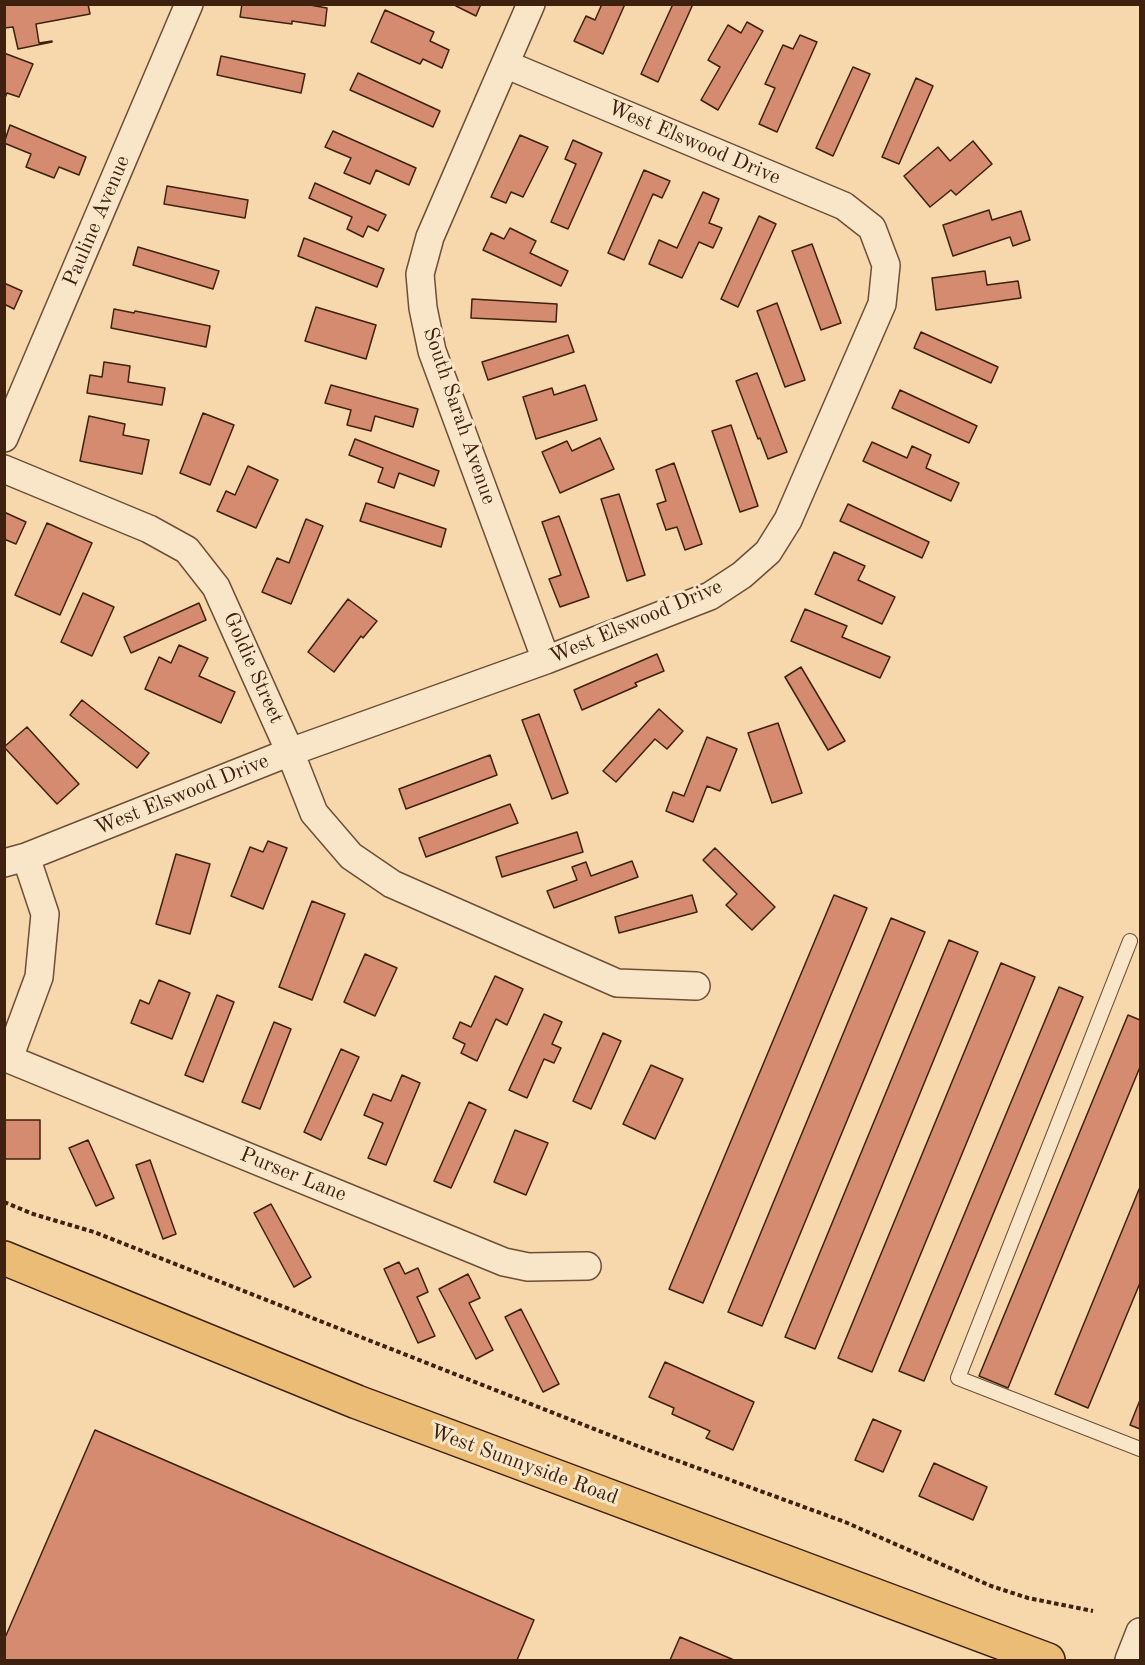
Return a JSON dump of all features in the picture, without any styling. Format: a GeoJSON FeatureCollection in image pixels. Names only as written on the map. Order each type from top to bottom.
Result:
{"type":"FeatureCollection","features":[{"type":"Feature","properties":{"kind":"main road","name":"West Sunnyside Road"},"geometry":{"type":"LineString","coordinates":[[4,1258],[357,1402],[1048,1660]]}},
{"type":"Feature","properties":{"kind":"street","name":"Pauline Avenue"},"geometry":{"type":"LineString","coordinates":[[4,438],[189,4]]}},
{"type":"Feature","properties":{"kind":"street","name":"South Sarah Avenue"},"geometry":{"type":"LineString","coordinates":[[531,4],[430,237],[420,274],[423,308],[432,351],[546,660]]}},
{"type":"Feature","properties":{"kind":"street","name":"West Elswood Drive"},"geometry":{"type":"LineString","coordinates":[[15,860],[290,752],[546,660],[710,596],[742,575],[768,552],[788,520],[882,304],[886,265],[872,228],[844,206],[505,64]]}},
{"type":"Feature","properties":{"kind":"street","name":"Goldie Street"},"geometry":{"type":"LineString","coordinates":[[4,469],[148,529],[187,550],[216,587],[290,752],[314,813],[351,856],[392,884],[617,983],[696,986]]}},
{"type":"Feature","properties":{"kind":"street"},"geometry":{"type":"LineString","coordinates":[[7,1057],[39,977],[45,914],[15,860]]}},
{"type":"Feature","properties":{"kind":"street","name":"Purser Lane"},"geometry":{"type":"LineString","coordinates":[[7,1057],[504,1262],[528,1267],[587,1266]]}},
{"type":"Feature","properties":{"kind":"street"},"geometry":{"type":"LineString","coordinates":[[1129,1660],[1140,1632]]}},
{"type":"Feature","properties":{"kind":"lane"},"geometry":{"type":"LineString","coordinates":[[1130,941],[958,1378],[1140,1449]]}},
{"type":"Feature","properties":{"kind":"path"},"geometry":{"type":"LineString","coordinates":[[4,1203],[94,1232],[640,1447],[845,1522],[991,1586],[1028,1598],[1093,1611]]}},
{"type":"Feature","properties":{"kind":"building"},"geometry":{"type":"Polygon","coordinates":[[[4,4],[88,4],[90,14],[36,24],[39,43],[52,42],[18,49],[13,27],[4,28],[4,4]]]}},
{"type":"Feature","properties":{"kind":"building"},"geometry":{"type":"Polygon","coordinates":[[[242,4],[304,4],[327,8],[325,26],[240,17],[242,4]]]}},
{"type":"Feature","properties":{"kind":"building"},"geometry":{"type":"Polygon","coordinates":[[[457,4],[481,4],[476,16],[456,6],[457,4]]]}},
{"type":"Feature","properties":{"kind":"building"},"geometry":{"type":"Polygon","coordinates":[[[602,4],[625,4],[603,54],[574,41],[586,16],[595,20],[602,4]]]}},
{"type":"Feature","properties":{"kind":"building"},"geometry":{"type":"Polygon","coordinates":[[[673,4],[693,4],[658,82],[641,74],[673,4]]]}},
{"type":"Feature","properties":{"kind":"building"},"geometry":{"type":"Polygon","coordinates":[[[385,10],[434,32],[430,41],[449,50],[442,68],[423,59],[420,64],[371,42],[385,10]]]}},
{"type":"Feature","properties":{"kind":"building"},"geometry":{"type":"Polygon","coordinates":[[[747,22],[763,31],[718,110],[701,100],[720,67],[708,60],[728,25],[741,33],[747,22]]]}},
{"type":"Feature","properties":{"kind":"building"},"geometry":{"type":"Polygon","coordinates":[[[800,35],[817,42],[777,132],[759,124],[775,88],[765,84],[783,45],[793,49],[800,35]]]}},
{"type":"Feature","properties":{"kind":"building"},"geometry":{"type":"Polygon","coordinates":[[[4,53],[33,64],[19,97],[7,93],[4,100],[4,53]]]}},
{"type":"Feature","properties":{"kind":"building"},"geometry":{"type":"Polygon","coordinates":[[[221,56],[305,74],[301,93],[217,75],[221,56]]]}},
{"type":"Feature","properties":{"kind":"building"},"geometry":{"type":"Polygon","coordinates":[[[853,67],[870,74],[833,156],[816,148],[853,67]]]}},
{"type":"Feature","properties":{"kind":"building"},"geometry":{"type":"Polygon","coordinates":[[[358,73],[440,111],[433,127],[350,90],[358,73]]]}},
{"type":"Feature","properties":{"kind":"building"},"geometry":{"type":"Polygon","coordinates":[[[916,78],[933,86],[899,164],[882,157],[916,78]]]}},
{"type":"Feature","properties":{"kind":"building"},"geometry":{"type":"Polygon","coordinates":[[[10,125],[86,157],[79,175],[59,167],[54,178],[26,167],[31,154],[4,143],[10,125]]]}},
{"type":"Feature","properties":{"kind":"building"},"geometry":{"type":"Polygon","coordinates":[[[333,131],[416,168],[409,185],[376,170],[370,184],[344,173],[351,158],[325,147],[333,131]]]}},
{"type":"Feature","properties":{"kind":"building"},"geometry":{"type":"Polygon","coordinates":[[[520,135],[548,147],[523,197],[511,192],[506,203],[491,197],[520,135]]]}},
{"type":"Feature","properties":{"kind":"building"},"geometry":{"type":"Polygon","coordinates":[[[573,140],[602,153],[568,229],[551,222],[576,164],[565,159],[573,140]]]}},
{"type":"Feature","properties":{"kind":"building"},"geometry":{"type":"Polygon","coordinates":[[[973,141],[992,164],[956,195],[951,190],[930,207],[904,176],[938,147],[950,161],[973,141]]]}},
{"type":"Feature","properties":{"kind":"building"},"geometry":{"type":"Polygon","coordinates":[[[644,170],[670,181],[662,198],[653,194],[624,260],[608,253],[644,170]]]}},
{"type":"Feature","properties":{"kind":"building"},"geometry":{"type":"Polygon","coordinates":[[[315,183],[386,215],[378,231],[368,226],[363,237],[347,229],[352,217],[309,198],[315,183]]]}},
{"type":"Feature","properties":{"kind":"building"},"geometry":{"type":"Polygon","coordinates":[[[167,186],[248,200],[245,218],[164,204],[167,186]]]}},
{"type":"Feature","properties":{"kind":"building"},"geometry":{"type":"Polygon","coordinates":[[[703,192],[719,199],[709,223],[722,228],[713,248],[699,242],[682,278],[649,264],[659,240],[677,248],[703,192]]]}},
{"type":"Feature","properties":{"kind":"building"},"geometry":{"type":"Polygon","coordinates":[[[989,210],[992,220],[1021,211],[1030,240],[1013,246],[1010,237],[953,256],[943,225],[989,210]]]}},
{"type":"Feature","properties":{"kind":"building"},"geometry":{"type":"Polygon","coordinates":[[[759,216],[776,224],[738,307],[721,299],[759,216]]]}},
{"type":"Feature","properties":{"kind":"building"},"geometry":{"type":"Polygon","coordinates":[[[510,228],[536,241],[530,253],[568,271],[561,286],[483,250],[491,233],[504,239],[510,228]]]}},
{"type":"Feature","properties":{"kind":"building"},"geometry":{"type":"Polygon","coordinates":[[[304,238],[384,269],[377,287],[298,256],[304,238]]]}},
{"type":"Feature","properties":{"kind":"building"},"geometry":{"type":"Polygon","coordinates":[[[812,244],[841,323],[821,330],[792,251],[812,244]]]}},
{"type":"Feature","properties":{"kind":"building"},"geometry":{"type":"Polygon","coordinates":[[[138,247],[219,271],[213,289],[133,265],[138,247]]]}},
{"type":"Feature","properties":{"kind":"building"},"geometry":{"type":"Polygon","coordinates":[[[985,271],[987,285],[1018,281],[1021,298],[936,310],[932,278],[985,271]]]}},
{"type":"Feature","properties":{"kind":"building"},"geometry":{"type":"Polygon","coordinates":[[[4,283],[22,291],[14,309],[4,304],[4,283]]]}},
{"type":"Feature","properties":{"kind":"building"},"geometry":{"type":"Polygon","coordinates":[[[472,299],[557,304],[556,322],[471,318],[472,299]]]}},
{"type":"Feature","properties":{"kind":"building"},"geometry":{"type":"Polygon","coordinates":[[[777,303],[805,380],[785,387],[757,311],[777,303]]]}},
{"type":"Feature","properties":{"kind":"building"},"geometry":{"type":"Polygon","coordinates":[[[316,307],[376,325],[366,359],[305,341],[316,307]]]}},
{"type":"Feature","properties":{"kind":"building"},"geometry":{"type":"Polygon","coordinates":[[[114,309],[210,326],[206,347],[111,328],[114,309]]]}},
{"type":"Feature","properties":{"kind":"building"},"geometry":{"type":"Polygon","coordinates":[[[921,332],[998,367],[991,383],[914,348],[921,332]]]}},
{"type":"Feature","properties":{"kind":"building"},"geometry":{"type":"Polygon","coordinates":[[[568,335],[574,352],[488,380],[482,362],[568,335]]]}},
{"type":"Feature","properties":{"kind":"building"},"geometry":{"type":"Polygon","coordinates":[[[104,362],[130,366],[128,382],[165,388],[162,405],[87,393],[90,375],[102,377],[104,362]]]}},
{"type":"Feature","properties":{"kind":"building"},"geometry":{"type":"Polygon","coordinates":[[[757,373],[787,452],[768,459],[736,381],[757,373]]]}},
{"type":"Feature","properties":{"kind":"building"},"geometry":{"type":"Polygon","coordinates":[[[331,385],[418,409],[413,427],[375,416],[371,431],[347,425],[351,410],[325,403],[331,385]]]}},
{"type":"Feature","properties":{"kind":"building"},"geometry":{"type":"Polygon","coordinates":[[[585,385],[597,420],[536,439],[523,397],[552,388],[554,395],[585,385]]]}},
{"type":"Feature","properties":{"kind":"building"},"geometry":{"type":"Polygon","coordinates":[[[900,390],[977,426],[969,443],[892,408],[900,390]]]}},
{"type":"Feature","properties":{"kind":"building"},"geometry":{"type":"Polygon","coordinates":[[[203,413],[234,425],[210,485],[180,473],[203,413]]]}},
{"type":"Feature","properties":{"kind":"building"},"geometry":{"type":"Polygon","coordinates":[[[89,416],[125,424],[123,435],[149,440],[142,474],[80,461],[89,416]]]}},
{"type":"Feature","properties":{"kind":"building"},"geometry":{"type":"Polygon","coordinates":[[[731,425],[758,506],[740,512],[712,431],[731,425]]]}},
{"type":"Feature","properties":{"kind":"building"},"geometry":{"type":"Polygon","coordinates":[[[600,438],[614,469],[560,493],[542,452],[567,441],[572,451],[600,438]]]}},
{"type":"Feature","properties":{"kind":"building"},"geometry":{"type":"Polygon","coordinates":[[[355,439],[439,471],[434,486],[399,473],[394,488],[378,482],[383,468],[349,455],[355,439]]]}},
{"type":"Feature","properties":{"kind":"building"},"geometry":{"type":"Polygon","coordinates":[[[872,442],[907,458],[912,446],[931,455],[926,468],[959,483],[951,501],[863,461],[872,442]]]}},
{"type":"Feature","properties":{"kind":"building"},"geometry":{"type":"Polygon","coordinates":[[[674,463],[702,544],[685,550],[677,527],[666,530],[657,504],[666,501],[656,470],[674,463]]]}},
{"type":"Feature","properties":{"kind":"building"},"geometry":{"type":"Polygon","coordinates":[[[248,466],[278,480],[256,528],[217,511],[226,491],[235,495],[248,466]]]}},
{"type":"Feature","properties":{"kind":"building"},"geometry":{"type":"Polygon","coordinates":[[[619,494],[645,575],[627,581],[601,499],[619,494]]]}},
{"type":"Feature","properties":{"kind":"building"},"geometry":{"type":"Polygon","coordinates":[[[366,503],[446,529],[441,547],[360,521],[366,503]]]}},
{"type":"Feature","properties":{"kind":"building"},"geometry":{"type":"Polygon","coordinates":[[[848,504],[929,542],[922,558],[840,521],[848,504]]]}},
{"type":"Feature","properties":{"kind":"building"},"geometry":{"type":"Polygon","coordinates":[[[4,512],[26,522],[16,544],[4,539],[4,512]]]}},
{"type":"Feature","properties":{"kind":"building"},"geometry":{"type":"Polygon","coordinates":[[[559,516],[589,597],[560,607],[549,579],[561,575],[542,522],[559,516]]]}},
{"type":"Feature","properties":{"kind":"building"},"geometry":{"type":"Polygon","coordinates":[[[306,519],[323,526],[291,604],[262,592],[277,558],[289,563],[306,519]]]}},
{"type":"Feature","properties":{"kind":"building"},"geometry":{"type":"Polygon","coordinates":[[[47,523],[92,543],[60,615],[15,595],[47,523]]]}},
{"type":"Feature","properties":{"kind":"building"},"geometry":{"type":"Polygon","coordinates":[[[834,552],[865,566],[858,580],[895,597],[882,624],[815,594],[834,552]]]}},
{"type":"Feature","properties":{"kind":"building"},"geometry":{"type":"Polygon","coordinates":[[[83,593],[114,607],[92,656],[61,642],[83,593]]]}},
{"type":"Feature","properties":{"kind":"building"},"geometry":{"type":"Polygon","coordinates":[[[348,599],[377,621],[363,638],[361,636],[334,672],[308,652],[348,599]]]}},
{"type":"Feature","properties":{"kind":"building"},"geometry":{"type":"Polygon","coordinates":[[[199,603],[206,620],[131,653],[124,637],[199,603]]]}},
{"type":"Feature","properties":{"kind":"building"},"geometry":{"type":"Polygon","coordinates":[[[805,609],[847,626],[842,637],[890,657],[880,678],[791,641],[805,609]]]}},
{"type":"Feature","properties":{"kind":"building"},"geometry":{"type":"Polygon","coordinates":[[[179,645],[208,658],[199,676],[235,692],[221,723],[145,689],[159,657],[171,663],[179,645]]]}},
{"type":"Feature","properties":{"kind":"building"},"geometry":{"type":"Polygon","coordinates":[[[657,654],[664,671],[635,683],[637,686],[582,710],[574,690],[657,654]]]}},
{"type":"Feature","properties":{"kind":"building"},"geometry":{"type":"Polygon","coordinates":[[[801,667],[845,741],[828,750],[785,677],[801,667]]]}},
{"type":"Feature","properties":{"kind":"building"},"geometry":{"type":"Polygon","coordinates":[[[82,700],[149,753],[137,768],[70,715],[82,700]]]}},
{"type":"Feature","properties":{"kind":"building"},"geometry":{"type":"Polygon","coordinates":[[[659,709],[683,731],[667,749],[655,739],[616,782],[603,771],[659,709]]]}},
{"type":"Feature","properties":{"kind":"building"},"geometry":{"type":"Polygon","coordinates":[[[539,714],[568,793],[552,799],[522,720],[539,714]]]}},
{"type":"Feature","properties":{"kind":"building"},"geometry":{"type":"Polygon","coordinates":[[[778,723],[802,793],[772,803],[748,733],[778,723]]]}},
{"type":"Feature","properties":{"kind":"building"},"geometry":{"type":"Polygon","coordinates":[[[27,727],[79,784],[57,804],[4,747],[27,727]]]}},
{"type":"Feature","properties":{"kind":"building"},"geometry":{"type":"Polygon","coordinates":[[[707,737],[737,749],[720,791],[707,786],[693,822],[666,811],[673,792],[684,796],[707,737]]]}},
{"type":"Feature","properties":{"kind":"building"},"geometry":{"type":"Polygon","coordinates":[[[490,755],[497,775],[406,809],[399,789],[490,755]]]}},
{"type":"Feature","properties":{"kind":"building"},"geometry":{"type":"Polygon","coordinates":[[[510,804],[518,823],[426,857],[419,838],[510,804]]]}},
{"type":"Feature","properties":{"kind":"building"},"geometry":{"type":"Polygon","coordinates":[[[577,832],[583,852],[502,877],[496,857],[577,832]]]}},
{"type":"Feature","properties":{"kind":"building"},"geometry":{"type":"Polygon","coordinates":[[[268,841],[287,848],[263,909],[231,896],[250,847],[263,852],[268,841]]]}},
{"type":"Feature","properties":{"kind":"building"},"geometry":{"type":"Polygon","coordinates":[[[715,848],[775,907],[752,930],[726,905],[737,894],[703,860],[715,848]]]}},
{"type":"Feature","properties":{"kind":"building"},"geometry":{"type":"Polygon","coordinates":[[[176,854],[210,864],[190,934],[156,924],[176,854]]]}},
{"type":"Feature","properties":{"kind":"building"},"geometry":{"type":"Polygon","coordinates":[[[632,861],[638,877],[554,908],[547,891],[577,880],[572,867],[586,862],[591,876],[632,861]]]}},
{"type":"Feature","properties":{"kind":"building"},"geometry":{"type":"Polygon","coordinates":[[[692,895],[697,912],[619,933],[615,917],[692,895]]]}},
{"type":"Feature","properties":{"kind":"building"},"geometry":{"type":"Polygon","coordinates":[[[834,895],[867,908],[703,1303],[669,1289],[834,895]]]}},
{"type":"Feature","properties":{"kind":"building"},"geometry":{"type":"Polygon","coordinates":[[[312,901],[345,914],[312,1000],[279,987],[312,901]]]}},
{"type":"Feature","properties":{"kind":"building"},"geometry":{"type":"Polygon","coordinates":[[[891,918],[925,932],[762,1326],[728,1312],[891,918]]]}},
{"type":"Feature","properties":{"kind":"building"},"geometry":{"type":"Polygon","coordinates":[[[949,940],[978,952],[815,1349],[785,1337],[949,940]]]}},
{"type":"Feature","properties":{"kind":"building"},"geometry":{"type":"Polygon","coordinates":[[[365,954],[397,968],[375,1016],[344,1002],[365,954]]]}},
{"type":"Feature","properties":{"kind":"building"},"geometry":{"type":"Polygon","coordinates":[[[1001,963],[1035,977],[872,1372],[838,1358],[1001,963]]]}},
{"type":"Feature","properties":{"kind":"building"},"geometry":{"type":"Polygon","coordinates":[[[495,976],[523,989],[507,1025],[496,1019],[477,1061],[461,1053],[465,1044],[453,1038],[460,1022],[471,1027],[495,976]]]}},
{"type":"Feature","properties":{"kind":"building"},"geometry":{"type":"Polygon","coordinates":[[[159,980],[190,993],[172,1039],[131,1023],[140,1000],[149,1004],[159,980]]]}},
{"type":"Feature","properties":{"kind":"building"},"geometry":{"type":"Polygon","coordinates":[[[1059,987],[1083,997],[924,1381],[899,1371],[1059,987]]]}},
{"type":"Feature","properties":{"kind":"building"},"geometry":{"type":"Polygon","coordinates":[[[217,995],[234,1002],[203,1082],[185,1075],[217,995]]]}},
{"type":"Feature","properties":{"kind":"building"},"geometry":{"type":"Polygon","coordinates":[[[544,1014],[562,1022],[552,1044],[561,1048],[554,1063],[544,1059],[527,1098],[509,1090],[544,1014]]]}},
{"type":"Feature","properties":{"kind":"building"},"geometry":{"type":"Polygon","coordinates":[[[1128,1015],[1140,1020],[1140,1067],[1008,1388],[979,1376],[1128,1015]]]}},
{"type":"Feature","properties":{"kind":"building"},"geometry":{"type":"Polygon","coordinates":[[[274,1022],[291,1029],[260,1109],[242,1102],[274,1022]]]}},
{"type":"Feature","properties":{"kind":"building"},"geometry":{"type":"Polygon","coordinates":[[[603,1033],[621,1041],[591,1109],[573,1101],[603,1033]]]}},
{"type":"Feature","properties":{"kind":"building"},"geometry":{"type":"Polygon","coordinates":[[[341,1049],[359,1057],[321,1140],[304,1132],[341,1049]]]}},
{"type":"Feature","properties":{"kind":"building"},"geometry":{"type":"Polygon","coordinates":[[[651,1065],[683,1079],[655,1139],[623,1124],[651,1065]]]}},
{"type":"Feature","properties":{"kind":"building"},"geometry":{"type":"Polygon","coordinates":[[[402,1075],[420,1083],[386,1165],[368,1158],[383,1123],[364,1115],[373,1094],[391,1101],[402,1075]]]}},
{"type":"Feature","properties":{"kind":"building"},"geometry":{"type":"Polygon","coordinates":[[[469,1102],[486,1110],[451,1188],[434,1181],[469,1102]]]}},
{"type":"Feature","properties":{"kind":"building"},"geometry":{"type":"Polygon","coordinates":[[[4,1120],[40,1120],[40,1159],[4,1159],[4,1120]]]}},
{"type":"Feature","properties":{"kind":"building"},"geometry":{"type":"Polygon","coordinates":[[[515,1130],[548,1143],[526,1195],[494,1182],[515,1130]]]}},
{"type":"Feature","properties":{"kind":"building"},"geometry":{"type":"Polygon","coordinates":[[[88,1140],[114,1198],[96,1206],[69,1148],[88,1140]]]}},
{"type":"Feature","properties":{"kind":"building"},"geometry":{"type":"Polygon","coordinates":[[[150,1160],[176,1234],[163,1239],[136,1165],[150,1160]]]}},
{"type":"Feature","properties":{"kind":"building"},"geometry":{"type":"Polygon","coordinates":[[[1140,1187],[1140,1283],[1088,1408],[1055,1394],[1140,1187]]]}},
{"type":"Feature","properties":{"kind":"building"},"geometry":{"type":"Polygon","coordinates":[[[271,1204],[311,1277],[294,1287],[254,1213],[271,1204]]]}},
{"type":"Feature","properties":{"kind":"building"},"geometry":{"type":"Polygon","coordinates":[[[399,1262],[405,1274],[418,1268],[428,1292],[417,1297],[435,1336],[418,1343],[384,1269],[399,1262]]]}},
{"type":"Feature","properties":{"kind":"building"},"geometry":{"type":"Polygon","coordinates":[[[468,1274],[480,1298],[469,1303],[493,1350],[476,1359],[439,1289],[468,1274]]]}},
{"type":"Feature","properties":{"kind":"building"},"geometry":{"type":"Polygon","coordinates":[[[521,1309],[559,1384],[543,1392],[505,1317],[521,1309]]]}},
{"type":"Feature","properties":{"kind":"building"},"geometry":{"type":"Polygon","coordinates":[[[665,1362],[754,1402],[733,1450],[706,1438],[710,1431],[672,1414],[674,1408],[649,1397],[665,1362]]]}},
{"type":"Feature","properties":{"kind":"building"},"geometry":{"type":"Polygon","coordinates":[[[1140,1400],[1140,1429],[1130,1425],[1140,1400]]]}},
{"type":"Feature","properties":{"kind":"building"},"geometry":{"type":"Polygon","coordinates":[[[873,1419],[901,1431],[883,1472],[855,1460],[873,1419]]]}},
{"type":"Feature","properties":{"kind":"building"},"geometry":{"type":"Polygon","coordinates":[[[95,1430],[534,1620],[517,1660],[4,1660],[4,1640],[95,1430]]]}},
{"type":"Feature","properties":{"kind":"building"},"geometry":{"type":"Polygon","coordinates":[[[934,1463],[987,1487],[973,1520],[919,1496],[934,1463]]]}},
{"type":"Feature","properties":{"kind":"building"},"geometry":{"type":"Polygon","coordinates":[[[680,1637],[734,1660],[670,1660],[680,1637]]]}}]}
